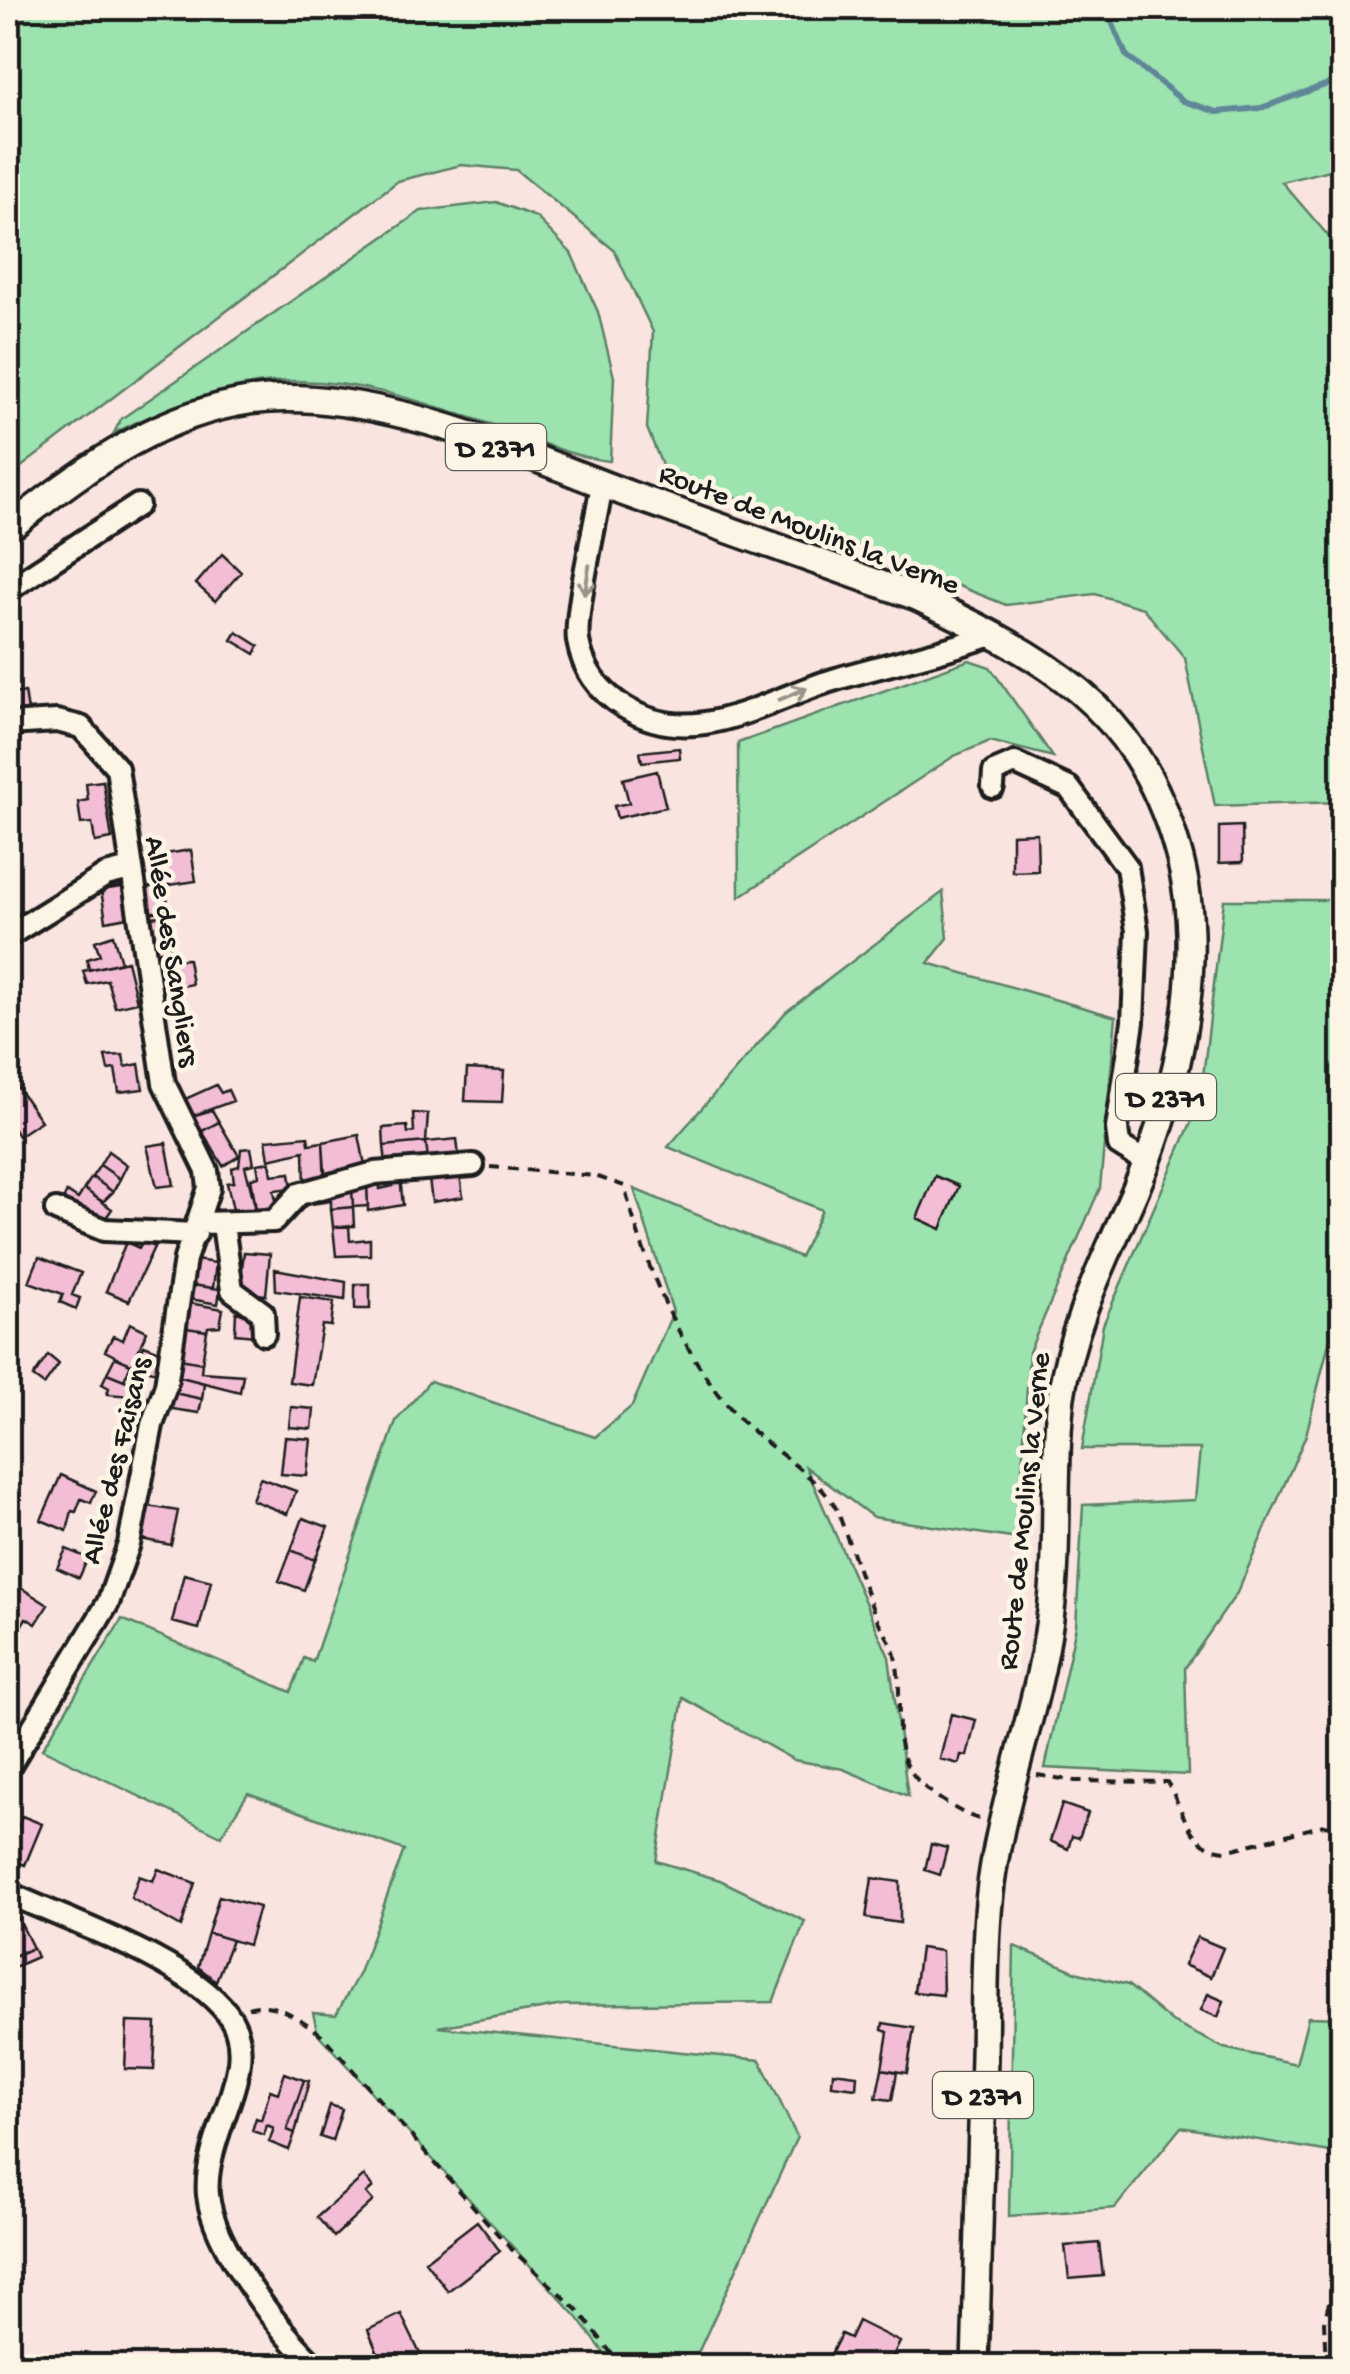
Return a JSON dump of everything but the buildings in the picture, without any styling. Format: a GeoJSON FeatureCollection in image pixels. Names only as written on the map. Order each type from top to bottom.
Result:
{"type":"FeatureCollection","features":[{"type":"Feature","properties":{"kind":"main road","name":"Route de Moulins la Verne"},"geometry":{"type":"LineString","coordinates":[[8,529],[90,467],[147,433],[220,406],[274,398],[316,398],[397,413],[917,597],[994,634],[1050,665],[1096,704],[1156,791],[1178,850],[1190,916],[1188,975],[1176,1055],[1146,1162],[1072,1342],[1061,1400],[1050,1622],[1018,1772],[999,1824],[988,1905],[975,2366]]}},
{"type":"Feature","properties":{"kind":"street","name":"Route de Moulins la Verne"},"geometry":{"type":"LineString","coordinates":[[602,484],[577,637],[584,667],[609,698],[646,721],[697,728],[750,712],[812,686],[994,634]]}},
{"type":"Feature","properties":{"kind":"street"},"geometry":{"type":"LineString","coordinates":[[8,590],[138,505]]}},
{"type":"Feature","properties":{"kind":"street","name":"Allée des Sangliers"},"geometry":{"type":"LineString","coordinates":[[8,724],[57,721],[82,727],[102,745],[118,768],[164,1084],[208,1171],[209,1188],[185,1259]]}},
{"type":"Feature","properties":{"kind":"street"},"geometry":{"type":"LineString","coordinates":[[993,788],[994,772],[1015,762],[1069,788],[1127,866],[1137,932],[1133,1022],[1117,1128],[1119,1145],[1146,1162]]}},
{"type":"Feature","properties":{"kind":"street"},"geometry":{"type":"LineString","coordinates":[[8,936],[106,875],[130,869]]}},
{"type":"Feature","properties":{"kind":"street"},"geometry":{"type":"LineString","coordinates":[[56,1210],[104,1230],[198,1228],[274,1220],[299,1194],[375,1172],[473,1165]]}},
{"type":"Feature","properties":{"kind":"street"},"geometry":{"type":"LineString","coordinates":[[223,1224],[232,1290],[263,1313],[264,1334]]}},
{"type":"Feature","properties":{"kind":"street","name":"Allée des Faisans"},"geometry":{"type":"LineString","coordinates":[[8,1768],[108,1603],[129,1544],[152,1425],[166,1385],[185,1259]]}},
{"type":"Feature","properties":{"kind":"street"},"geometry":{"type":"LineString","coordinates":[[8,1893],[174,1969],[208,1992],[229,2015],[241,2057],[213,2139],[207,2166],[208,2198],[214,2219],[264,2310],[316,2366]]}},
{"type":"Feature","properties":{"kind":"path"},"geometry":{"type":"LineString","coordinates":[[473,1165],[595,1176],[624,1186],[662,1302],[694,1360],[736,1415],[774,1453],[817,1482],[837,1509],[866,1592],[895,1655],[898,1737],[905,1768],[930,1792],[966,1816],[999,1824]]}},
{"type":"Feature","properties":{"kind":"path"},"geometry":{"type":"LineString","coordinates":[[1018,1772],[1075,1781],[1167,1782],[1194,1839],[1211,1850],[1226,1851],[1324,1824],[1342,1828]]}},
{"type":"Feature","properties":{"kind":"path"},"geometry":{"type":"LineString","coordinates":[[1342,1858],[1335,1870],[1342,1888]]}},
{"type":"Feature","properties":{"kind":"path"},"geometry":{"type":"LineString","coordinates":[[229,2015],[259,2004],[297,2016],[322,2035],[510,2248],[579,2311],[622,2366]]}},
{"type":"Feature","properties":{"kind":"path"},"geometry":{"type":"LineString","coordinates":[[1326,2366],[1324,2322],[1342,2254]]}},
{"type":"Feature","properties":{"kind":"green space"},"geometry":{"type":"Polygon","coordinates":[[[8,8],[1342,8],[1342,167],[1282,182],[1342,252],[1342,802],[1215,806],[1185,658],[1143,608],[1095,594],[1006,605],[663,468],[647,428],[653,332],[614,250],[516,170],[461,165],[398,181],[8,477],[8,8]]]}},
{"type":"Feature","properties":{"kind":"green space"},"geometry":{"type":"Polygon","coordinates":[[[496,202],[536,217],[571,253],[598,312],[614,377],[610,461],[563,451],[385,392],[299,381],[214,393],[114,433],[121,419],[421,211],[496,202]]]}},
{"type":"Feature","properties":{"kind":"green space"},"geometry":{"type":"Polygon","coordinates":[[[969,660],[990,667],[1053,757],[990,741],[954,756],[739,897],[738,743],[969,660]]]}},
{"type":"Feature","properties":{"kind":"green space"},"geometry":{"type":"Polygon","coordinates":[[[943,892],[948,938],[928,963],[1116,1017],[1100,1188],[1029,1352],[1018,1539],[873,1517],[806,1467],[889,1657],[908,1796],[843,1769],[794,1760],[683,1698],[656,1861],[720,1880],[805,1921],[773,2002],[563,2005],[438,2027],[760,2060],[797,2137],[692,2366],[614,2366],[578,2318],[318,2034],[313,2013],[336,2015],[359,1973],[404,1850],[248,1793],[221,1836],[42,1749],[122,1619],[291,1692],[304,1658],[313,1662],[396,1421],[430,1381],[595,1437],[632,1406],[673,1312],[634,1189],[800,1257],[822,1210],[668,1147],[786,1012],[943,892]]]}},
{"type":"Feature","properties":{"kind":"green space"},"geometry":{"type":"Polygon","coordinates":[[[1224,900],[1342,900],[1342,1290],[1306,1435],[1237,1593],[1185,1668],[1188,1775],[1045,1768],[1076,1626],[1083,1505],[1195,1500],[1200,1449],[1082,1449],[1103,1325],[1200,1102],[1224,900]]]}},
{"type":"Feature","properties":{"kind":"green space"},"geometry":{"type":"Polygon","coordinates":[[[1014,1946],[1079,1973],[1128,1985],[1172,2022],[1224,2048],[1296,2064],[1308,2017],[1342,2018],[1342,2154],[1181,2127],[1115,2208],[1009,2216],[1014,1946]]]}},
{"type":"Feature","properties":{"kind":"waterway"},"geometry":{"type":"LineString","coordinates":[[1106,8],[1126,55],[1183,101],[1217,112],[1261,108],[1342,79]]}}]}
